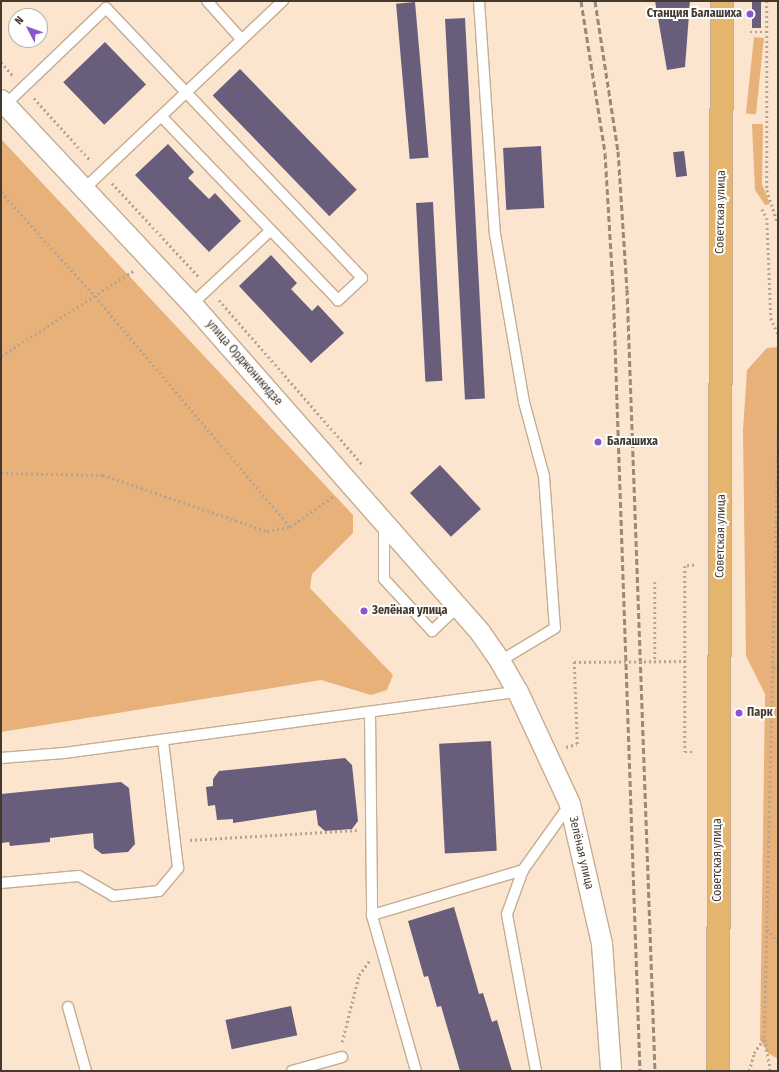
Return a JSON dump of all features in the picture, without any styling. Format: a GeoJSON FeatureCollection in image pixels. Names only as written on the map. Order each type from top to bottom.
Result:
{"type":"FeatureCollection","features":[{"type":"Feature","properties":{"kind":"main road","name":"Советская улица"},"geometry":{"type":"LineString","coordinates":[[718,1071],[722,1]]}},
{"type":"Feature","properties":{"kind":"street","name":"улица Орджоникидзе"},"geometry":{"type":"LineString","coordinates":[[3,103],[192,304],[349,485],[480,632]]}},
{"type":"Feature","properties":{"kind":"street","name":"Зелёная улица"},"geometry":{"type":"LineString","coordinates":[[480,632],[500,661],[518,692],[570,804],[602,944],[611,1071]]}},
{"type":"Feature","properties":{"kind":"lane"},"geometry":{"type":"LineString","coordinates":[[207,1],[242,40]]}},
{"type":"Feature","properties":{"kind":"lane"},"geometry":{"type":"LineString","coordinates":[[84,188],[283,1]]}},
{"type":"Feature","properties":{"kind":"lane"},"geometry":{"type":"LineString","coordinates":[[479,1],[495,234],[524,402],[544,476],[555,628],[500,661]]}},
{"type":"Feature","properties":{"kind":"lane"},"geometry":{"type":"LineString","coordinates":[[3,103],[106,8],[362,278],[338,300],[161,116]]}},
{"type":"Feature","properties":{"kind":"lane"},"geometry":{"type":"LineString","coordinates":[[192,304],[271,230]]}},
{"type":"Feature","properties":{"kind":"lane"},"geometry":{"type":"LineString","coordinates":[[384,523],[384,579],[432,631],[458,607]]}},
{"type":"Feature","properties":{"kind":"lane"},"geometry":{"type":"LineString","coordinates":[[1,758],[163,740],[518,692]]}},
{"type":"Feature","properties":{"kind":"lane"},"geometry":{"type":"LineString","coordinates":[[370,712],[372,915],[416,1071]]}},
{"type":"Feature","properties":{"kind":"lane"},"geometry":{"type":"LineString","coordinates":[[1,883],[78,876],[113,896],[159,891],[178,868],[163,740]]}},
{"type":"Feature","properties":{"kind":"lane"},"geometry":{"type":"LineString","coordinates":[[536,1071],[507,914],[523,870],[570,804]]}},
{"type":"Feature","properties":{"kind":"lane"},"geometry":{"type":"LineString","coordinates":[[372,915],[523,870]]}},
{"type":"Feature","properties":{"kind":"lane"},"geometry":{"type":"LineString","coordinates":[[68,1007],[86,1071]]}},
{"type":"Feature","properties":{"kind":"lane"},"geometry":{"type":"LineString","coordinates":[[292,1071],[342,1057]]}},
{"type":"Feature","properties":{"kind":"path"},"geometry":{"type":"LineString","coordinates":[[767,1],[767,190],[778,223]]}},
{"type":"Feature","properties":{"kind":"path"},"geometry":{"type":"LineString","coordinates":[[750,32],[767,32]]}},
{"type":"Feature","properties":{"kind":"path"},"geometry":{"type":"LineString","coordinates":[[1,192],[94,296],[290,527]]}},
{"type":"Feature","properties":{"kind":"path"},"geometry":{"type":"LineString","coordinates":[[762,209],[767,218],[771,318],[778,334]]}},
{"type":"Feature","properties":{"kind":"path"},"geometry":{"type":"LineString","coordinates":[[1,356],[151,260]]}},
{"type":"Feature","properties":{"kind":"path"},"geometry":{"type":"LineString","coordinates":[[770,1071],[764,1038],[778,422]]}},
{"type":"Feature","properties":{"kind":"path"},"geometry":{"type":"LineString","coordinates":[[1,473],[103,475],[267,531],[290,527],[349,485]]}},
{"type":"Feature","properties":{"kind":"path"},"geometry":{"type":"LineString","coordinates":[[694,565],[685,566],[685,752],[695,752]]}},
{"type":"Feature","properties":{"kind":"path"},"geometry":{"type":"LineString","coordinates":[[655,582],[655,662]]}},
{"type":"Feature","properties":{"kind":"path"},"geometry":{"type":"LineString","coordinates":[[577,744],[574,662],[686,661]]}},
{"type":"Feature","properties":{"kind":"path"},"geometry":{"type":"LineString","coordinates":[[773,666],[778,664]]}},
{"type":"Feature","properties":{"kind":"path"},"geometry":{"type":"LineString","coordinates":[[773,666],[778,670]]}},
{"type":"Feature","properties":{"kind":"path"},"geometry":{"type":"LineString","coordinates":[[175,841],[371,829]]}},
{"type":"Feature","properties":{"kind":"path"},"geometry":{"type":"LineString","coordinates":[[766,928],[778,942]]}},
{"type":"Feature","properties":{"kind":"path"},"geometry":{"type":"LineString","coordinates":[[342,1057],[343,1031],[359,975],[380,944]]}},
{"type":"Feature","properties":{"kind":"path"},"geometry":{"type":"LineString","coordinates":[[749,1071],[754,1053],[764,1038]]}},
{"type":"Feature","properties":{"kind":"shaded area"},"geometry":{"type":"Polygon","coordinates":[[[754,37],[764,38],[756,115],[746,114],[754,37]]]}},
{"type":"Feature","properties":{"kind":"shaded area"},"geometry":{"type":"Polygon","coordinates":[[[752,124],[763,124],[762,184],[770,204],[765,205],[755,190],[752,124]]]}},
{"type":"Feature","properties":{"kind":"shaded area"},"geometry":{"type":"Polygon","coordinates":[[[1,139],[353,515],[353,533],[312,574],[310,588],[393,675],[387,690],[371,695],[321,680],[1,732],[1,139]]]}},
{"type":"Feature","properties":{"kind":"shaded area"},"geometry":{"type":"Polygon","coordinates":[[[778,347],[778,1059],[768,1053],[760,1040],[765,694],[746,656],[743,431],[747,370],[767,348],[778,347]]]}},
{"type":"Feature","properties":{"kind":"building"},"geometry":{"type":"Polygon","coordinates":[[[655,1],[690,1],[685,67],[667,70],[655,1]]]}},
{"type":"Feature","properties":{"kind":"building"},"geometry":{"type":"Polygon","coordinates":[[[752,1],[761,1],[761,28],[752,28],[752,1]]]}},
{"type":"Feature","properties":{"kind":"building"},"geometry":{"type":"Polygon","coordinates":[[[415,2],[429,157],[410,159],[396,4],[415,2]]]}},
{"type":"Feature","properties":{"kind":"building"},"geometry":{"type":"Polygon","coordinates":[[[465,18],[485,398],[465,400],[445,19],[465,18]]]}},
{"type":"Feature","properties":{"kind":"building"},"geometry":{"type":"Polygon","coordinates":[[[105,42],[146,84],[104,125],[63,82],[105,42]]]}},
{"type":"Feature","properties":{"kind":"building"},"geometry":{"type":"Polygon","coordinates":[[[240,69],[357,190],[329,216],[213,95],[240,69]]]}},
{"type":"Feature","properties":{"kind":"building"},"geometry":{"type":"Polygon","coordinates":[[[168,144],[194,172],[188,178],[209,199],[215,193],[241,221],[209,252],[135,175],[168,144]]]}},
{"type":"Feature","properties":{"kind":"building"},"geometry":{"type":"Polygon","coordinates":[[[541,146],[544,208],[506,210],[503,148],[541,146]]]}},
{"type":"Feature","properties":{"kind":"building"},"geometry":{"type":"Polygon","coordinates":[[[684,151],[687,176],[676,177],[673,152],[684,151]]]}},
{"type":"Feature","properties":{"kind":"building"},"geometry":{"type":"Polygon","coordinates":[[[433,202],[442,381],[425,382],[416,203],[433,202]]]}},
{"type":"Feature","properties":{"kind":"building"},"geometry":{"type":"Polygon","coordinates":[[[271,255],[297,283],[291,289],[312,311],[318,305],[344,333],[311,363],[239,286],[271,255]]]}},
{"type":"Feature","properties":{"kind":"building"},"geometry":{"type":"Polygon","coordinates":[[[440,465],[481,509],[451,537],[410,493],[440,465]]]}},
{"type":"Feature","properties":{"kind":"building"},"geometry":{"type":"Polygon","coordinates":[[[491,741],[497,851],[445,854],[439,744],[491,741]]]}},
{"type":"Feature","properties":{"kind":"building"},"geometry":{"type":"Polygon","coordinates":[[[345,758],[352,765],[358,821],[352,829],[325,831],[318,825],[316,810],[233,823],[233,819],[217,820],[215,805],[208,806],[206,787],[213,786],[213,779],[219,771],[345,758]]]}},
{"type":"Feature","properties":{"kind":"building"},"geometry":{"type":"Polygon","coordinates":[[[121,782],[129,788],[135,844],[128,852],[102,854],[94,848],[93,833],[50,838],[50,842],[10,846],[9,842],[1,843],[1,794],[121,782]]]}},
{"type":"Feature","properties":{"kind":"building"},"geometry":{"type":"Polygon","coordinates":[[[454,907],[479,994],[483,993],[492,1022],[497,1020],[512,1071],[460,1071],[441,1006],[437,1007],[428,976],[424,977],[408,921],[454,907]]]}},
{"type":"Feature","properties":{"kind":"building"},"geometry":{"type":"Polygon","coordinates":[[[291,1006],[297,1035],[232,1049],[225,1020],[291,1006]]]}},
{"type":"Feature","properties":{"kind":"railway"},"geometry":{"type":"LineString","coordinates":[[581,1],[605,153],[613,286],[640,1071]]}},
{"type":"Feature","properties":{"kind":"railway"},"geometry":{"type":"LineString","coordinates":[[595,1],[618,151],[627,289],[655,1071]]}},
{"type":"Feature","properties":{"kind":"place","name":"Станция Балашиха"},"geometry":{"type":"Point","coordinates":[750,14]}},
{"type":"Feature","properties":{"kind":"place","name":"Балашиха"},"geometry":{"type":"Point","coordinates":[598,442]}},
{"type":"Feature","properties":{"kind":"place","name":"Зелёная улица"},"geometry":{"type":"Point","coordinates":[364,611]}},
{"type":"Feature","properties":{"kind":"place","name":"Парк"},"geometry":{"type":"Point","coordinates":[739,713]}}]}
